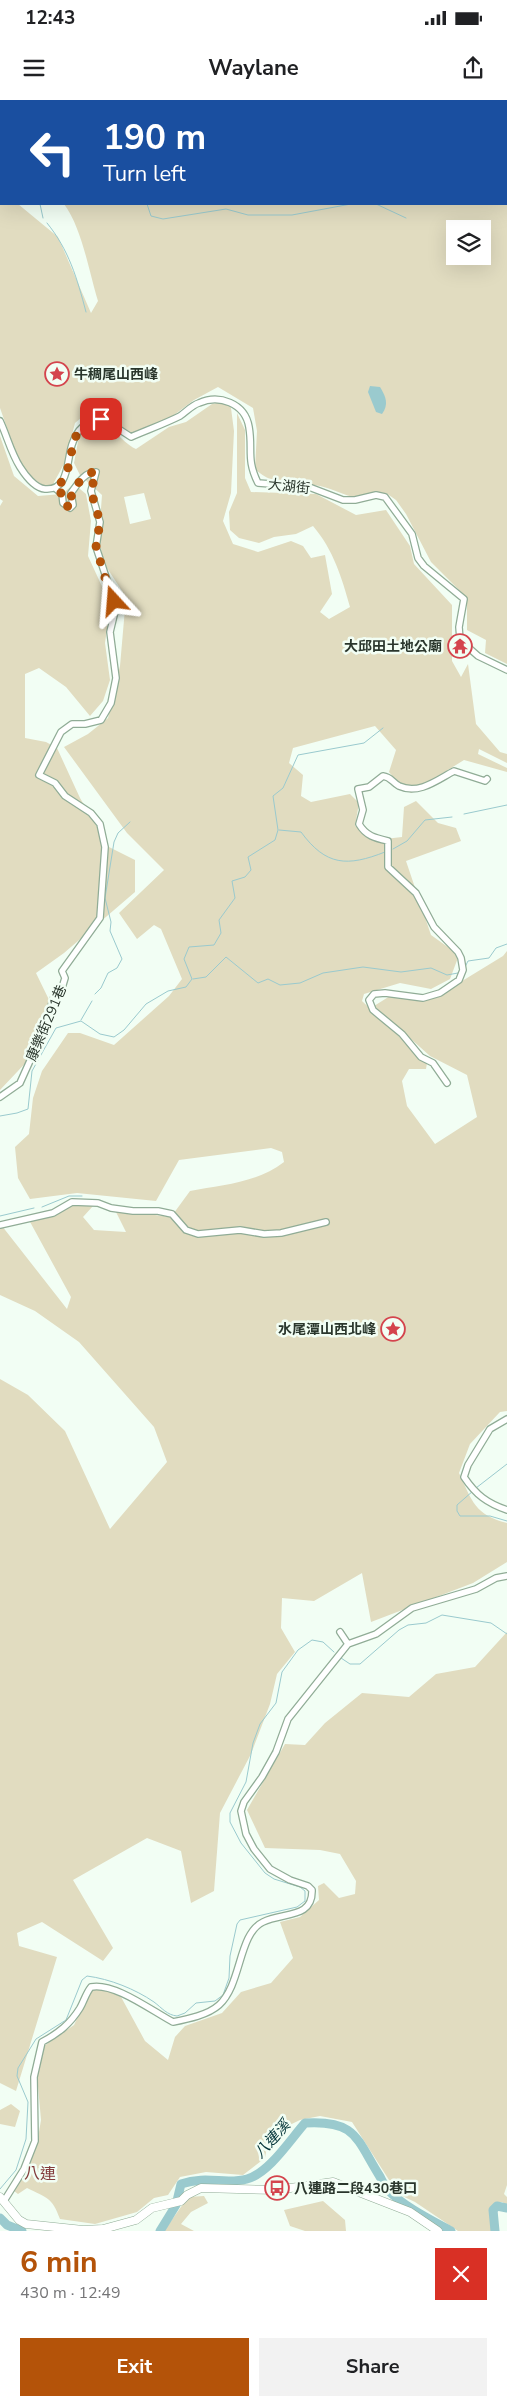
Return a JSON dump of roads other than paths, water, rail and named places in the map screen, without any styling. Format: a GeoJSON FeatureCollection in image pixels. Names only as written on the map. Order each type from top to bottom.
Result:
{"type":"FeatureCollection","features":[{"type":"Feature","properties":{"kind":"street","name":"大湖街"},"geometry":{"type":"LineString","coordinates":[[55,488],[67,471],[70,449],[76,434],[90,421],[105,420],[131,437],[181,415],[196,404],[221,399],[234,404],[242,411],[249,426],[249,458],[258,482],[309,487],[343,500],[355,500],[376,495],[385,497],[412,534],[418,558],[424,566],[464,599],[459,627],[460,640],[478,656],[507,670]]}},
{"type":"Feature","properties":{"kind":"street"},"geometry":{"type":"LineString","coordinates":[[0,421],[23,472],[42,489],[55,488]]}},
{"type":"Feature","properties":{"kind":"street","name":"康樂街291巷"},"geometry":{"type":"LineString","coordinates":[[0,1097],[20,1084],[46,1025],[53,999],[62,988],[65,978],[62,971],[100,918],[105,847],[100,824],[83,806],[65,796],[55,783],[39,775],[39,770],[60,732],[66,727],[101,720],[111,703],[116,678],[110,632],[116,607],[96,547],[100,522],[91,491],[96,472],[91,472],[79,481],[71,494],[73,505],[70,508],[63,503],[62,494],[55,488]]}},
{"type":"Feature","properties":{"kind":"street"},"geometry":{"type":"LineString","coordinates":[[447,1083],[433,1063],[421,1057],[402,1034],[373,1010],[369,1000],[374,994],[385,992],[423,998],[440,994],[459,980],[463,970],[458,952],[434,927],[416,893],[388,867],[386,861],[390,846],[388,841],[372,838],[363,831],[359,824],[363,810],[358,790],[369,787],[383,776],[388,777],[399,786],[422,789],[454,771],[485,781],[488,780]]}},
{"type":"Feature","properties":{"kind":"street"},"geometry":{"type":"LineString","coordinates":[[0,1225],[53,1212],[72,1202],[98,1203],[111,1208],[133,1211],[158,1211],[172,1214],[186,1230],[198,1234],[240,1230],[264,1234],[281,1233],[326,1222]]}},
{"type":"Feature","properties":{"kind":"street"},"geometry":{"type":"LineString","coordinates":[[507,1420],[490,1429],[468,1465],[464,1477],[473,1490],[489,1504],[507,1510]]}},
{"type":"Feature","properties":{"kind":"street"},"geometry":{"type":"LineString","coordinates":[[438,2231],[410,2212],[333,2182],[276,2190],[201,2188],[187,2195],[181,2201],[152,2208],[136,2220],[103,2229],[83,2230],[26,2224],[19,2220],[2,2199],[24,2169],[36,2141],[34,2076],[42,2042],[60,2033],[68,2025],[91,1987],[97,1986],[116,1990],[173,2022],[200,2015],[218,2006],[233,1985],[246,1946],[257,1926],[281,1916],[304,1911],[310,1905],[312,1890],[308,1886],[270,1869],[254,1849],[246,1834],[241,1811],[244,1802],[262,1777],[276,1752],[288,1719],[348,1644],[376,1634],[412,1608],[476,1589],[496,1578],[507,1576]]}},
{"type":"Feature","properties":{"kind":"street"},"geometry":{"type":"LineString","coordinates":[[340,1632],[348,1644]]}},
{"type":"Feature","properties":{"kind":"water"},"geometry":{"type":"Polygon","coordinates":[[[370,386],[380,387],[384,394],[386,404],[382,414],[376,412],[368,392],[370,386]]]}},
{"type":"Feature","properties":{"kind":"waterway"},"geometry":{"type":"LineString","coordinates":[[40,205],[43,218]]}},
{"type":"Feature","properties":{"kind":"waterway"},"geometry":{"type":"LineString","coordinates":[[147,205],[151,216],[163,219],[226,209],[248,215],[292,215],[346,205]]}},
{"type":"Feature","properties":{"kind":"waterway"},"geometry":{"type":"LineString","coordinates":[[378,205],[406,218]]}},
{"type":"Feature","properties":{"kind":"waterway"},"geometry":{"type":"LineString","coordinates":[[47,223],[67,254],[86,312]]}},
{"type":"Feature","properties":{"kind":"waterway"},"geometry":{"type":"LineString","coordinates":[[0,1116],[28,1109],[32,1071],[56,1028],[81,1021],[100,1034],[114,1037],[124,1030],[146,1004],[168,991],[186,987],[192,979],[184,959],[189,947],[214,945],[221,933],[219,920],[235,898],[232,881],[245,877],[251,870],[248,857],[275,840],[278,830],[273,796],[283,788],[298,755],[364,743],[383,728]]}},
{"type":"Feature","properties":{"kind":"waterway"},"geometry":{"type":"LineString","coordinates":[[464,814],[507,805]]}},
{"type":"Feature","properties":{"kind":"waterway"},"geometry":{"type":"LineString","coordinates":[[393,849],[407,841],[425,820],[452,817]]}},
{"type":"Feature","properties":{"kind":"waterway"},"geometry":{"type":"LineString","coordinates":[[95,994],[101,988],[108,973],[117,968],[122,959],[110,931],[111,922],[105,898],[114,842],[118,833],[130,822]]}},
{"type":"Feature","properties":{"kind":"waterway"},"geometry":{"type":"LineString","coordinates":[[279,830],[301,832],[319,852],[338,860],[359,860],[385,852]]}},
{"type":"Feature","properties":{"kind":"waterway"},"geometry":{"type":"LineString","coordinates":[[465,967],[468,961],[489,958],[496,948],[507,944]]}},
{"type":"Feature","properties":{"kind":"waterway"},"geometry":{"type":"LineString","coordinates":[[193,979],[206,977],[226,957],[258,983],[268,979],[280,985],[300,983],[323,973],[363,967],[401,972],[431,968],[447,975],[458,973]]}},
{"type":"Feature","properties":{"kind":"waterway"},"geometry":{"type":"LineString","coordinates":[[81,1020],[92,1001]]}},
{"type":"Feature","properties":{"kind":"waterway"},"geometry":{"type":"LineString","coordinates":[[42,1207],[69,1196],[82,1196]]}},
{"type":"Feature","properties":{"kind":"waterway"},"geometry":{"type":"LineString","coordinates":[[0,1216],[34,1208]]}},
{"type":"Feature","properties":{"kind":"waterway"},"geometry":{"type":"LineString","coordinates":[[476,1488],[507,1464]]}},
{"type":"Feature","properties":{"kind":"waterway"},"geometry":{"type":"LineString","coordinates":[[473,1491],[457,1505],[457,1511],[460,1516],[490,1516],[507,1521]]}},
{"type":"Feature","properties":{"kind":"waterway"},"geometry":{"type":"LineString","coordinates":[[341,1658],[350,1664],[360,1664],[399,1630],[408,1625],[426,1623],[442,1615],[491,1623],[507,1634]]}},
{"type":"Feature","properties":{"kind":"waterway"},"geometry":{"type":"LineString","coordinates":[[0,2189],[16,2170],[26,2139],[28,2102],[17,2076],[18,2068],[36,2039],[66,2020],[82,1980],[87,1976],[122,1985],[147,1997],[167,2013],[177,2016],[185,2013],[196,2003],[215,2001],[223,1995],[229,1978],[230,1956],[237,1924],[240,1920],[297,1907],[305,1901],[305,1891],[300,1887],[274,1879],[265,1873],[241,1843],[230,1822],[230,1813],[246,1782],[253,1743],[260,1724],[276,1703],[282,1672],[298,1650],[312,1640],[323,1642],[334,1652]]}},
{"type":"Feature","properties":{"kind":"waterway","name":"八連溪"},"geometry":{"type":"LineString","coordinates":[[160,2231],[176,2205],[181,2184],[199,2180],[239,2181],[255,2176],[271,2163],[305,2123],[322,2123],[345,2128],[359,2141],[385,2185],[395,2197],[410,2208],[451,2231]]}},
{"type":"Feature","properties":{"kind":"waterway","name":"八連溪"},"geometry":{"type":"LineString","coordinates":[[495,2231],[493,2210],[497,2206],[507,2208]]}},
{"type":"Feature","properties":{"kind":"waterway","name":"八連溪"},"geometry":{"type":"LineString","coordinates":[[0,2218],[7,2225],[22,2231]]}},
{"type":"Feature","properties":{"kind":"place","name":"牛稠尾山西峰"},"geometry":{"type":"Point","coordinates":[57,374]}},
{"type":"Feature","properties":{"kind":"place","name":"大邱田土地公廟"},"geometry":{"type":"Point","coordinates":[460,646]}},
{"type":"Feature","properties":{"kind":"place","name":"水尾潭山西北峰"},"geometry":{"type":"Point","coordinates":[393,1329]}},
{"type":"Feature","properties":{"kind":"place","name":"八連路二段430巷口"},"geometry":{"type":"Point","coordinates":[277,2188]}},
{"type":"Feature","properties":{"kind":"district","name":"八連"},"geometry":{"type":"Point","coordinates":[40,2173]}}]}
